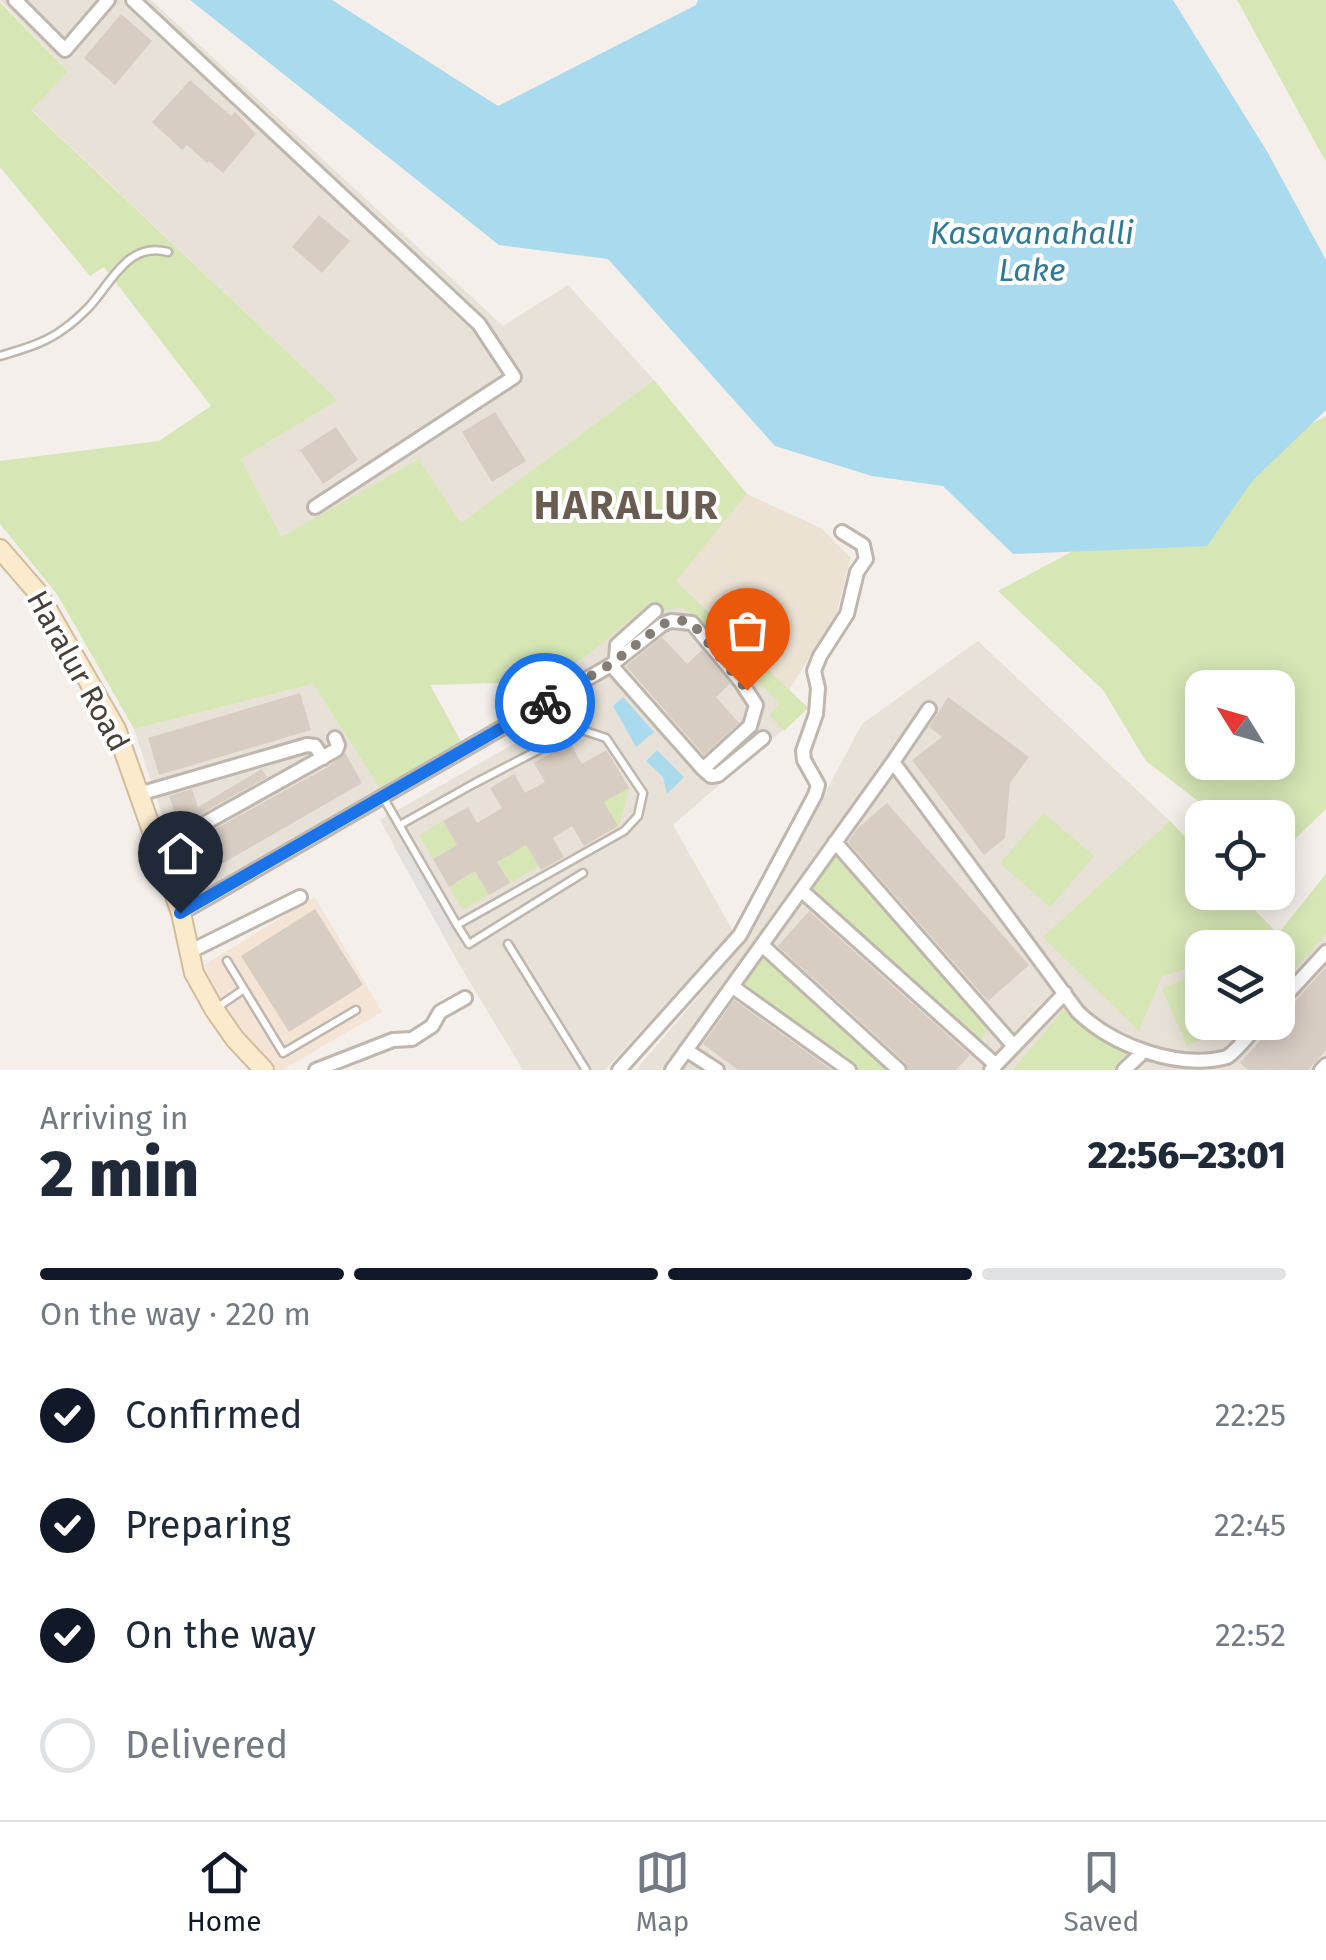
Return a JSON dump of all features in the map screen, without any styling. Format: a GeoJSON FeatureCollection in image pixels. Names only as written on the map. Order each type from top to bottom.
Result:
{"type":"FeatureCollection","features":[{"type":"Feature","properties":{"kind":"street"},"geometry":{"type":"LineString","coordinates":[[15,0],[65,50],[108,0]]}},
{"type":"Feature","properties":{"kind":"street"},"geometry":{"type":"LineString","coordinates":[[133,0],[480,324],[514,377],[315,507]]}},
{"type":"Feature","properties":{"kind":"street"},"geometry":{"type":"LineString","coordinates":[[619,1070],[740,935],[815,795],[818,785],[803,751],[816,714],[818,688],[814,672],[847,614],[857,572],[866,559],[863,545],[842,532]]}},
{"type":"Feature","properties":{"kind":"street","name":"Haralur Road"},"geometry":{"type":"LineString","coordinates":[[0,549],[38,593],[116,729],[180,913],[194,973],[235,1039],[264,1070]]}},
{"type":"Feature","properties":{"kind":"street"},"geometry":{"type":"LineString","coordinates":[[655,611],[617,645],[614,662],[703,769],[710,776],[718,775],[763,738]]}},
{"type":"Feature","properties":{"kind":"street"},"geometry":{"type":"LineString","coordinates":[[180,913],[589,678],[663,624],[692,623],[756,706],[750,726],[703,769]]}},
{"type":"Feature","properties":{"kind":"street"},"geometry":{"type":"LineString","coordinates":[[672,1070],[928,709]]}},
{"type":"Feature","properties":{"kind":"street"},"geometry":{"type":"LineString","coordinates":[[180,837],[323,758],[338,747],[335,738]]}},
{"type":"Feature","properties":{"kind":"street"},"geometry":{"type":"LineString","coordinates":[[140,794],[308,744],[315,746],[323,758]]}},
{"type":"Feature","properties":{"kind":"street"},"geometry":{"type":"LineString","coordinates":[[893,762],[1090,1024],[1116,1044],[1166,1067],[1198,1069],[1228,1057],[1244,1040]]}},
{"type":"Feature","properties":{"kind":"street"},"geometry":{"type":"LineString","coordinates":[[836,842],[1013,1046]]}},
{"type":"Feature","properties":{"kind":"street"},"geometry":{"type":"LineString","coordinates":[[801,890],[994,1067],[1064,994]]}},
{"type":"Feature","properties":{"kind":"street"},"geometry":{"type":"LineString","coordinates":[[190,952],[300,897]]}},
{"type":"Feature","properties":{"kind":"street"},"geometry":{"type":"LineString","coordinates":[[763,946],[899,1070]]}},
{"type":"Feature","properties":{"kind":"street"},"geometry":{"type":"LineString","coordinates":[[1295,986],[1326,952]]}},
{"type":"Feature","properties":{"kind":"street"},"geometry":{"type":"LineString","coordinates":[[733,987],[849,1070]]}},
{"type":"Feature","properties":{"kind":"street"},"geometry":{"type":"LineString","coordinates":[[316,1070],[393,1040],[412,1039],[432,1026],[440,1012],[465,998]]}},
{"type":"Feature","properties":{"kind":"street"},"geometry":{"type":"LineString","coordinates":[[686,1050],[717,1070]]}},
{"type":"Feature","properties":{"kind":"street"},"geometry":{"type":"LineString","coordinates":[[1124,1070],[1139,1056]]}},
{"type":"Feature","properties":{"kind":"lane"},"geometry":{"type":"LineString","coordinates":[[0,356],[37,345],[62,331],[88,308],[129,258],[142,251],[168,252]]}},
{"type":"Feature","properties":{"kind":"lane"},"geometry":{"type":"LineString","coordinates":[[400,825],[578,729],[606,738],[643,793],[638,816],[624,831],[458,925]]}},
{"type":"Feature","properties":{"kind":"lane"},"geometry":{"type":"LineString","coordinates":[[383,796],[468,944],[582,873]]}},
{"type":"Feature","properties":{"kind":"lane"},"geometry":{"type":"LineString","coordinates":[[508,944],[586,1070]]}},
{"type":"Feature","properties":{"kind":"lane"},"geometry":{"type":"LineString","coordinates":[[227,961],[283,1053],[356,1010]]}},
{"type":"Feature","properties":{"kind":"lane"},"geometry":{"type":"LineString","coordinates":[[214,1009],[244,989]]}},
{"type":"Feature","properties":{"kind":"shaded area"},"geometry":{"type":"Polygon","coordinates":[[[0,0],[151,0],[503,326],[568,285],[654,380],[461,523],[419,459],[283,538],[241,459],[338,400],[31,109],[68,72],[0,0]]]}},
{"type":"Feature","properties":{"kind":"shaded area"},"geometry":{"type":"Polygon","coordinates":[[[747,494],[821,528],[851,558],[835,618],[789,690],[676,580],[747,494]]]}},
{"type":"Feature","properties":{"kind":"shaded area"},"geometry":{"type":"Polygon","coordinates":[[[676,580],[808,708],[673,825],[733,931],[605,1070],[523,1070],[460,966],[380,820],[570,712],[553,680],[676,580]]]}},
{"type":"Feature","properties":{"kind":"shaded area"},"geometry":{"type":"Polygon","coordinates":[[[978,641],[1185,837],[1185,910],[1255,910],[1274,930],[1185,930],[1185,1040],[1295,1040],[1295,930],[1281,930],[1326,874],[1326,1070],[636,1070],[747,939],[862,724],[978,641]]]}},
{"type":"Feature","properties":{"kind":"shaded area"},"geometry":{"type":"Polygon","coordinates":[[[553,680],[560,691],[518,716],[500,683],[540,687],[553,680]]]}},
{"type":"Feature","properties":{"kind":"shaded area"},"geometry":{"type":"Polygon","coordinates":[[[313,684],[381,790],[190,900],[134,729],[313,684]]]}},
{"type":"Feature","properties":{"kind":"shaded area"},"geometry":{"type":"Polygon","coordinates":[[[405,841],[458,935],[447,941],[394,847],[405,841]]]}},
{"type":"Feature","properties":{"kind":"shaded area"},"geometry":{"type":"Polygon","coordinates":[[[315,897],[382,1012],[282,1070],[275,1070],[225,1013],[204,965],[315,897]]]}},
{"type":"Feature","properties":{"kind":"green space"},"geometry":{"type":"Polygon","coordinates":[[[1237,0],[1326,0],[1326,162],[1237,0]]]}},
{"type":"Feature","properties":{"kind":"green space"},"geometry":{"type":"Polygon","coordinates":[[[0,2],[68,72],[31,110],[338,400],[241,459],[282,537],[419,459],[461,523],[654,380],[747,494],[676,581],[808,708],[784,731],[769,715],[780,704],[696,617],[681,607],[663,611],[654,600],[588,655],[540,687],[500,683],[430,685],[463,745],[381,790],[313,684],[134,729],[57,594],[0,524],[0,461],[159,441],[211,406],[104,267],[90,276],[0,167],[0,2]]]}},
{"type":"Feature","properties":{"kind":"green space"},"geometry":{"type":"Polygon","coordinates":[[[1326,416],[1326,809],[1295,839],[1295,800],[1197,800],[1146,761],[1103,690],[998,591],[1326,416]]]}},
{"type":"Feature","properties":{"kind":"green space"},"geometry":{"type":"Polygon","coordinates":[[[629,788],[619,827],[604,802],[629,788]]]}},
{"type":"Feature","properties":{"kind":"green space"},"geometry":{"type":"Polygon","coordinates":[[[1044,813],[1094,856],[1050,907],[1000,863],[1044,813]]]}},
{"type":"Feature","properties":{"kind":"green space"},"geometry":{"type":"Polygon","coordinates":[[[443,821],[457,845],[433,859],[419,835],[443,821]]]}},
{"type":"Feature","properties":{"kind":"green space"},"geometry":{"type":"Polygon","coordinates":[[[1170,821],[1185,837],[1185,910],[1255,910],[1274,930],[1185,930],[1185,969],[1162,976],[1139,1031],[1043,937],[1170,821]]]}},
{"type":"Feature","properties":{"kind":"green space"},"geometry":{"type":"Polygon","coordinates":[[[526,845],[539,866],[509,883],[497,862],[526,845]]]}},
{"type":"Feature","properties":{"kind":"green space"},"geometry":{"type":"Polygon","coordinates":[[[835,849],[991,1024],[978,1045],[805,891],[835,849]]]}},
{"type":"Feature","properties":{"kind":"green space"},"geometry":{"type":"Polygon","coordinates":[[[475,871],[489,895],[463,910],[449,887],[475,871]]]}},
{"type":"Feature","properties":{"kind":"green space"},"geometry":{"type":"Polygon","coordinates":[[[1326,874],[1326,934],[1295,970],[1295,930],[1281,930],[1326,874]]]}},
{"type":"Feature","properties":{"kind":"green space"},"geometry":{"type":"Polygon","coordinates":[[[764,949],[896,1070],[852,1070],[737,987],[764,949]]]}},
{"type":"Feature","properties":{"kind":"green space"},"geometry":{"type":"Polygon","coordinates":[[[1185,979],[1185,1040],[1200,1040],[1187,1046],[1162,989],[1185,979]]]}},
{"type":"Feature","properties":{"kind":"green space"},"geometry":{"type":"Polygon","coordinates":[[[1064,1009],[1079,1024],[1133,1054],[1115,1070],[1013,1070],[1064,1009]]]}},
{"type":"Feature","properties":{"kind":"water","name":"Kasavanahalli Lake"},"geometry":{"type":"Polygon","coordinates":[[[190,0],[332,0],[498,106],[696,5],[698,0],[1173,0],[1268,153],[1326,260],[1326,410],[1253,480],[1207,546],[1013,554],[943,486],[872,476],[775,446],[608,259],[499,245],[190,0]]]}},
{"type":"Feature","properties":{"kind":"water"},"geometry":{"type":"Polygon","coordinates":[[[623,697],[654,732],[636,747],[613,706],[623,697]]]}},
{"type":"Feature","properties":{"kind":"water"},"geometry":{"type":"Polygon","coordinates":[[[657,750],[684,777],[667,794],[663,777],[646,761],[657,750]]]}},
{"type":"Feature","properties":{"kind":"building"},"geometry":{"type":"Polygon","coordinates":[[[121,14],[152,41],[115,85],[84,58],[121,14]]]}},
{"type":"Feature","properties":{"kind":"building"},"geometry":{"type":"Polygon","coordinates":[[[190,80],[231,116],[235,112],[256,134],[223,173],[187,145],[182,150],[152,122],[190,80]]]}},
{"type":"Feature","properties":{"kind":"building"},"geometry":{"type":"Polygon","coordinates":[[[319,215],[350,241],[322,273],[292,247],[319,215]]]}},
{"type":"Feature","properties":{"kind":"building"},"geometry":{"type":"Polygon","coordinates":[[[495,412],[526,461],[492,482],[462,432],[495,412]]]}},
{"type":"Feature","properties":{"kind":"building"},"geometry":{"type":"Polygon","coordinates":[[[336,427],[358,460],[323,484],[300,450],[336,427]]]}},
{"type":"Feature","properties":{"kind":"building"},"geometry":{"type":"Polygon","coordinates":[[[662,637],[687,664],[702,650],[730,684],[716,697],[739,723],[704,755],[626,666],[662,637]]]}},
{"type":"Feature","properties":{"kind":"building"},"geometry":{"type":"Polygon","coordinates":[[[300,693],[311,730],[159,775],[148,738],[300,693]]]}},
{"type":"Feature","properties":{"kind":"building"},"geometry":{"type":"Polygon","coordinates":[[[948,697],[1029,757],[1010,783],[1005,838],[984,855],[912,760],[942,737],[929,727],[948,697]]]}},
{"type":"Feature","properties":{"kind":"building"},"geometry":{"type":"Polygon","coordinates":[[[570,743],[582,764],[606,750],[629,788],[604,802],[618,826],[584,846],[572,826],[553,838],[564,857],[541,870],[526,845],[497,862],[510,883],[489,895],[475,871],[449,887],[433,859],[457,845],[443,821],[468,807],[477,823],[502,808],[490,788],[514,774],[525,793],[545,782],[534,763],[570,743]]]}},
{"type":"Feature","properties":{"kind":"building"},"geometry":{"type":"Polygon","coordinates":[[[345,753],[362,783],[199,877],[182,847],[328,767],[345,753]]]}},
{"type":"Feature","properties":{"kind":"building"},"geometry":{"type":"Polygon","coordinates":[[[262,769],[267,777],[179,826],[169,796],[192,789],[198,807],[262,769]]]}},
{"type":"Feature","properties":{"kind":"building"},"geometry":{"type":"Polygon","coordinates":[[[887,803],[1029,965],[988,1001],[848,842],[887,803]]]}},
{"type":"Feature","properties":{"kind":"building"},"geometry":{"type":"Polygon","coordinates":[[[315,909],[363,985],[289,1032],[241,956],[315,909]]]}},
{"type":"Feature","properties":{"kind":"building"},"geometry":{"type":"Polygon","coordinates":[[[809,911],[970,1055],[956,1070],[909,1070],[906,1063],[778,946],[809,911]]]}},
{"type":"Feature","properties":{"kind":"building"},"geometry":{"type":"Polygon","coordinates":[[[1326,967],[1326,1050],[1308,1070],[1248,1070],[1240,1063],[1261,1040],[1295,1040],[1295,1002],[1326,967]]]}},
{"type":"Feature","properties":{"kind":"building"},"geometry":{"type":"Polygon","coordinates":[[[734,1000],[832,1070],[738,1070],[703,1044],[734,1000]]]}},
{"type":"Feature","properties":{"kind":"way so far"},"geometry":{"type":"LineString","coordinates":[[545,703],[611,664],[663,624],[679,620],[692,623],[747,690]]}},
{"type":"Feature","properties":{"kind":"district","name":"HARALUR"},"geometry":{"type":"Point","coordinates":[627,505]}},
{"type":"Feature","properties":{"kind":"route"},"geometry":{"type":"LineString","coordinates":[[180,913],[545,703]]}}]}
